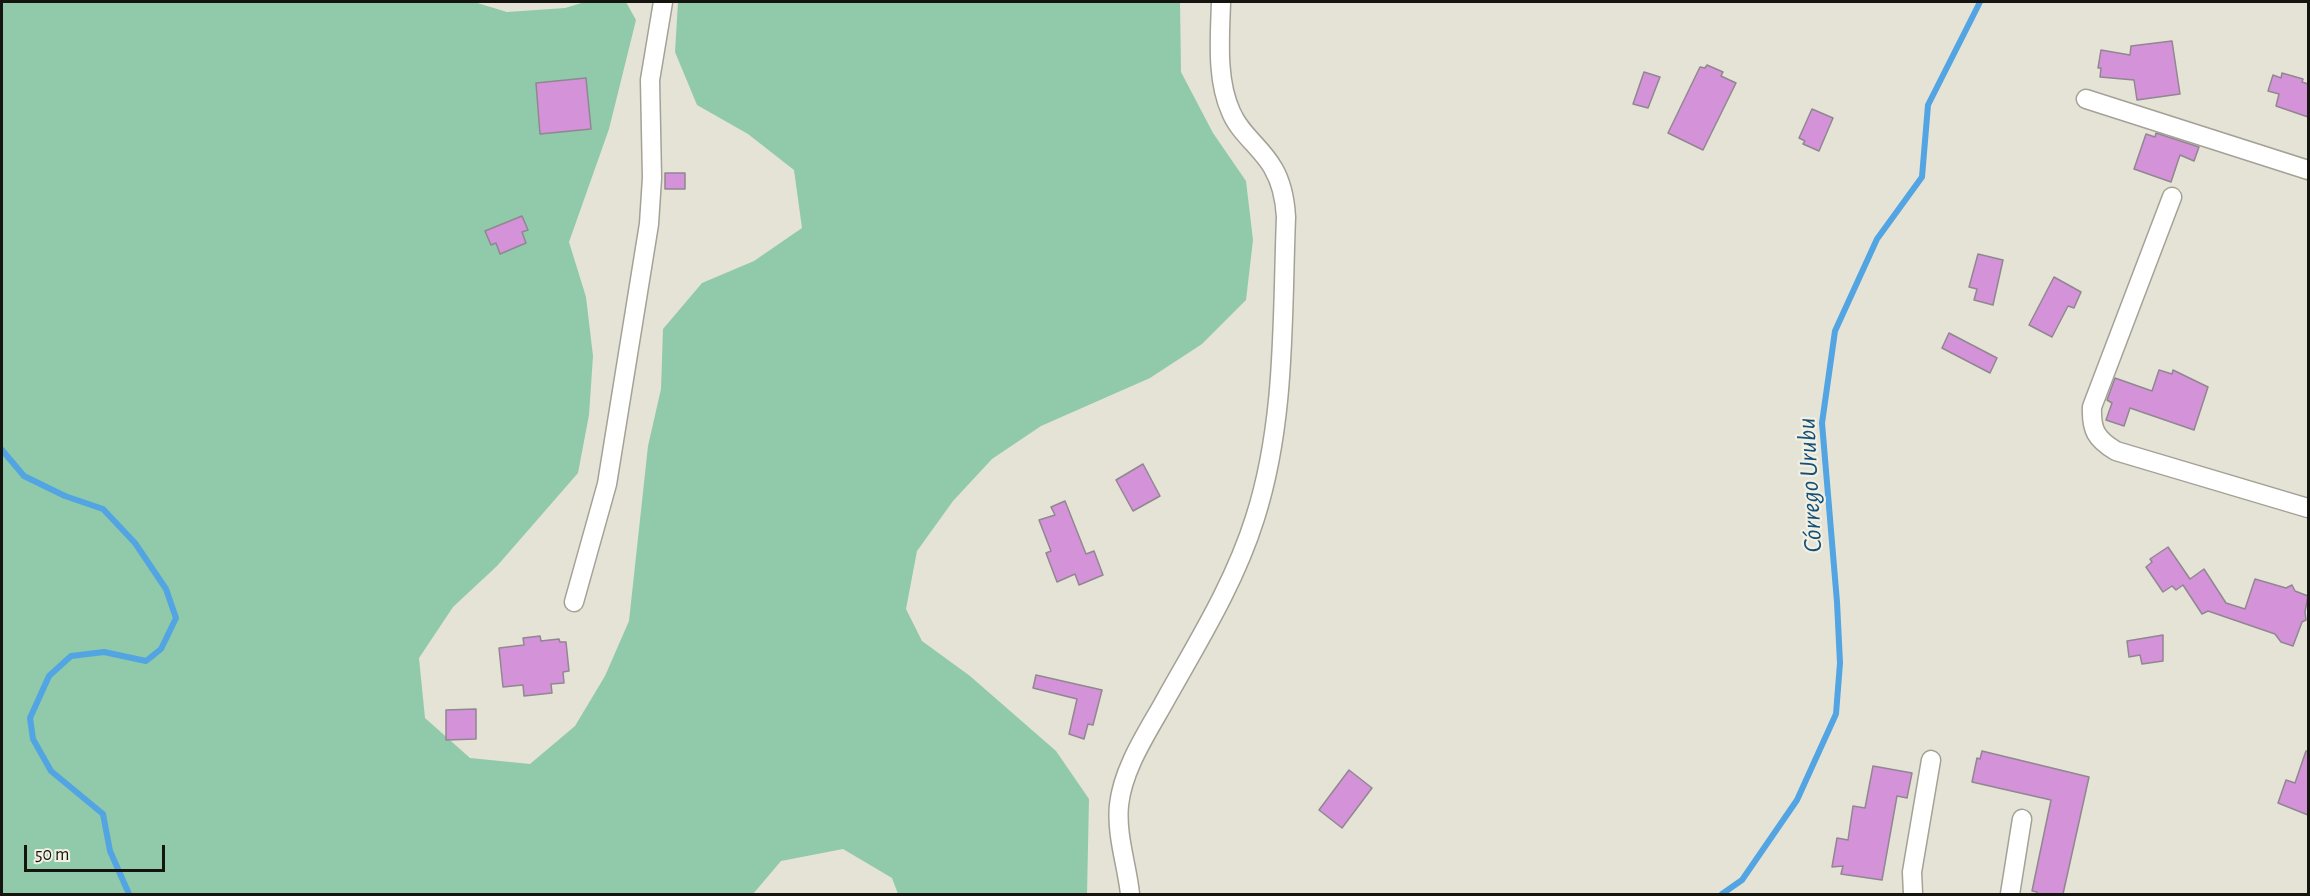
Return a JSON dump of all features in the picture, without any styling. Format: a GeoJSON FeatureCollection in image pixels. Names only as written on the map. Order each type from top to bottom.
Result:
{"type":"FeatureCollection","features":[{"type":"Feature","properties":{"kind":"street"},"geometry":{"type":"LineString","coordinates":[[574,602],[607,484],[649,224],[652,178],[650,80],[663,2]]}},
{"type":"Feature","properties":{"kind":"street"},"geometry":{"type":"LineString","coordinates":[[1130,894],[1119,831],[1119,803],[1130,768],[1224,596],[1255,519],[1270,458],[1280,398],[1286,217],[1284,195],[1273,167],[1238,126],[1223,89],[1220,39],[1221,2]]}},
{"type":"Feature","properties":{"kind":"street"},"geometry":{"type":"LineString","coordinates":[[2085,99],[2308,170]]}},
{"type":"Feature","properties":{"kind":"street"},"geometry":{"type":"LineString","coordinates":[[2172,197],[2092,407],[2091,426],[2100,441],[2116,451],[2308,508]]}},
{"type":"Feature","properties":{"kind":"street"},"geometry":{"type":"LineString","coordinates":[[1913,894],[1912,872],[1931,760]]}},
{"type":"Feature","properties":{"kind":"street"},"geometry":{"type":"LineString","coordinates":[[2010,894],[2022,819]]}},
{"type":"Feature","properties":{"kind":"green space"},"geometry":{"type":"Polygon","coordinates":[[[2,2],[474,2],[507,12],[565,8],[585,2],[626,2],[636,20],[609,129],[569,242],[586,297],[593,356],[589,415],[578,473],[497,566],[453,607],[419,658],[425,718],[470,758],[530,764],[575,726],[605,676],[629,621],[648,446],[661,389],[663,329],[702,283],[754,261],[802,228],[794,170],[748,134],[697,105],[675,52],[678,2],[1180,2],[1181,72],[1213,133],[1246,181],[1253,240],[1246,300],[1202,344],[1150,378],[1041,426],[992,459],[953,501],[917,551],[906,609],[922,641],[970,676],[1056,751],[1089,799],[1087,894],[898,894],[892,878],[843,849],[781,861],[753,894],[2,894],[2,2]]]}},
{"type":"Feature","properties":{"kind":"building"},"geometry":{"type":"Polygon","coordinates":[[[2172,41],[2180,94],[2137,100],[2134,80],[2100,77],[2101,68],[2098,68],[2101,50],[2130,55],[2131,46],[2172,41]]]}},
{"type":"Feature","properties":{"kind":"building"},"geometry":{"type":"Polygon","coordinates":[[[1707,65],[1723,72],[1721,76],[1736,83],[1703,150],[1668,133],[1700,67],[1705,68],[1707,65]]]}},
{"type":"Feature","properties":{"kind":"building"},"geometry":{"type":"Polygon","coordinates":[[[1644,72],[1660,77],[1648,108],[1633,104],[1644,72]]]}},
{"type":"Feature","properties":{"kind":"building"},"geometry":{"type":"Polygon","coordinates":[[[2282,73],[2303,79],[2302,82],[2308,84],[2308,117],[2276,106],[2279,94],[2268,91],[2273,75],[2281,78],[2282,73]]]}},
{"type":"Feature","properties":{"kind":"building"},"geometry":{"type":"Polygon","coordinates":[[[586,78],[591,129],[540,134],[536,83],[586,78]]]}},
{"type":"Feature","properties":{"kind":"building"},"geometry":{"type":"Polygon","coordinates":[[[1812,109],[1833,118],[1819,151],[1803,144],[1805,141],[1799,138],[1812,109]]]}},
{"type":"Feature","properties":{"kind":"building"},"geometry":{"type":"Polygon","coordinates":[[[2156,133],[2199,147],[2194,161],[2180,155],[2171,182],[2134,169],[2146,134],[2155,137],[2156,133]]]}},
{"type":"Feature","properties":{"kind":"building"},"geometry":{"type":"Polygon","coordinates":[[[665,173],[685,173],[685,189],[665,189],[665,173]]]}},
{"type":"Feature","properties":{"kind":"building"},"geometry":{"type":"Polygon","coordinates":[[[522,216],[528,230],[522,232],[526,243],[500,254],[496,243],[491,245],[485,231],[522,216]]]}},
{"type":"Feature","properties":{"kind":"building"},"geometry":{"type":"Polygon","coordinates":[[[1978,254],[2003,260],[1993,305],[1974,300],[1977,289],[1969,287],[1978,254]]]}},
{"type":"Feature","properties":{"kind":"building"},"geometry":{"type":"Polygon","coordinates":[[[2054,277],[2081,292],[2074,308],[2068,306],[2052,337],[2029,325],[2054,277]]]}},
{"type":"Feature","properties":{"kind":"building"},"geometry":{"type":"Polygon","coordinates":[[[1949,333],[1997,358],[1990,373],[1942,348],[1949,333]]]}},
{"type":"Feature","properties":{"kind":"building"},"geometry":{"type":"Polygon","coordinates":[[[2159,370],[2172,374],[2173,370],[2208,387],[2194,430],[2130,408],[2124,426],[2106,420],[2112,403],[2107,400],[2115,378],[2152,391],[2159,370]]]}},
{"type":"Feature","properties":{"kind":"building"},"geometry":{"type":"Polygon","coordinates":[[[1143,464],[1160,496],[1133,511],[1116,480],[1143,464]]]}},
{"type":"Feature","properties":{"kind":"building"},"geometry":{"type":"Polygon","coordinates":[[[1065,501],[1086,554],[1094,551],[1103,575],[1079,585],[1075,574],[1057,582],[1046,553],[1051,551],[1039,520],[1055,515],[1051,507],[1065,501]]]}},
{"type":"Feature","properties":{"kind":"building"},"geometry":{"type":"Polygon","coordinates":[[[2168,547],[2190,579],[2204,569],[2226,603],[2245,609],[2255,579],[2286,588],[2292,585],[2295,591],[2308,596],[2306,620],[2302,622],[2293,646],[2281,642],[2275,634],[2208,611],[2202,614],[2183,585],[2176,590],[2172,586],[2163,592],[2146,567],[2152,562],[2150,559],[2168,547]]]}},
{"type":"Feature","properties":{"kind":"building"},"geometry":{"type":"Polygon","coordinates":[[[2163,635],[2163,661],[2142,664],[2140,655],[2129,657],[2127,641],[2163,635]]]}},
{"type":"Feature","properties":{"kind":"building"},"geometry":{"type":"Polygon","coordinates":[[[540,636],[541,641],[559,639],[560,642],[566,642],[569,671],[563,672],[564,683],[551,684],[552,693],[524,696],[523,685],[503,687],[499,648],[524,645],[523,638],[540,636]]]}},
{"type":"Feature","properties":{"kind":"building"},"geometry":{"type":"Polygon","coordinates":[[[1036,675],[1102,690],[1093,725],[1088,724],[1084,739],[1069,734],[1077,699],[1033,688],[1036,675]]]}},
{"type":"Feature","properties":{"kind":"building"},"geometry":{"type":"Polygon","coordinates":[[[476,709],[476,739],[446,740],[446,710],[476,709]]]}},
{"type":"Feature","properties":{"kind":"building"},"geometry":{"type":"Polygon","coordinates":[[[1982,751],[2089,777],[2063,894],[2037,894],[2032,891],[2051,800],[1972,782],[1977,758],[1980,759],[1982,751]]]}},
{"type":"Feature","properties":{"kind":"building"},"geometry":{"type":"Polygon","coordinates":[[[2306,751],[2308,751],[2308,815],[2278,803],[2286,780],[2295,783],[2306,751]]]}},
{"type":"Feature","properties":{"kind":"building"},"geometry":{"type":"Polygon","coordinates":[[[1873,766],[1912,773],[1907,798],[1897,796],[1882,880],[1841,874],[1843,866],[1832,867],[1837,838],[1848,840],[1853,806],[1865,808],[1873,766]]]}},
{"type":"Feature","properties":{"kind":"building"},"geometry":{"type":"Polygon","coordinates":[[[1349,770],[1372,788],[1342,828],[1319,810],[1349,770]]]}},
{"type":"Feature","properties":{"kind":"waterway","name":"Córrego Urubu"},"geometry":{"type":"LineString","coordinates":[[1722,894],[1742,880],[1797,800],[1836,714],[1840,663],[1822,423],[1835,331],[1877,239],[1922,177],[1928,105],[1980,2]]}},
{"type":"Feature","properties":{"kind":"waterway","name":"Córrego Urubu"},"geometry":{"type":"LineString","coordinates":[[2,450],[24,476],[65,496],[103,509],[135,543],[166,589],[176,618],[161,649],[146,661],[104,652],[71,656],[49,676],[30,718],[33,739],[51,771],[103,814],[110,851],[129,894]]}}]}
